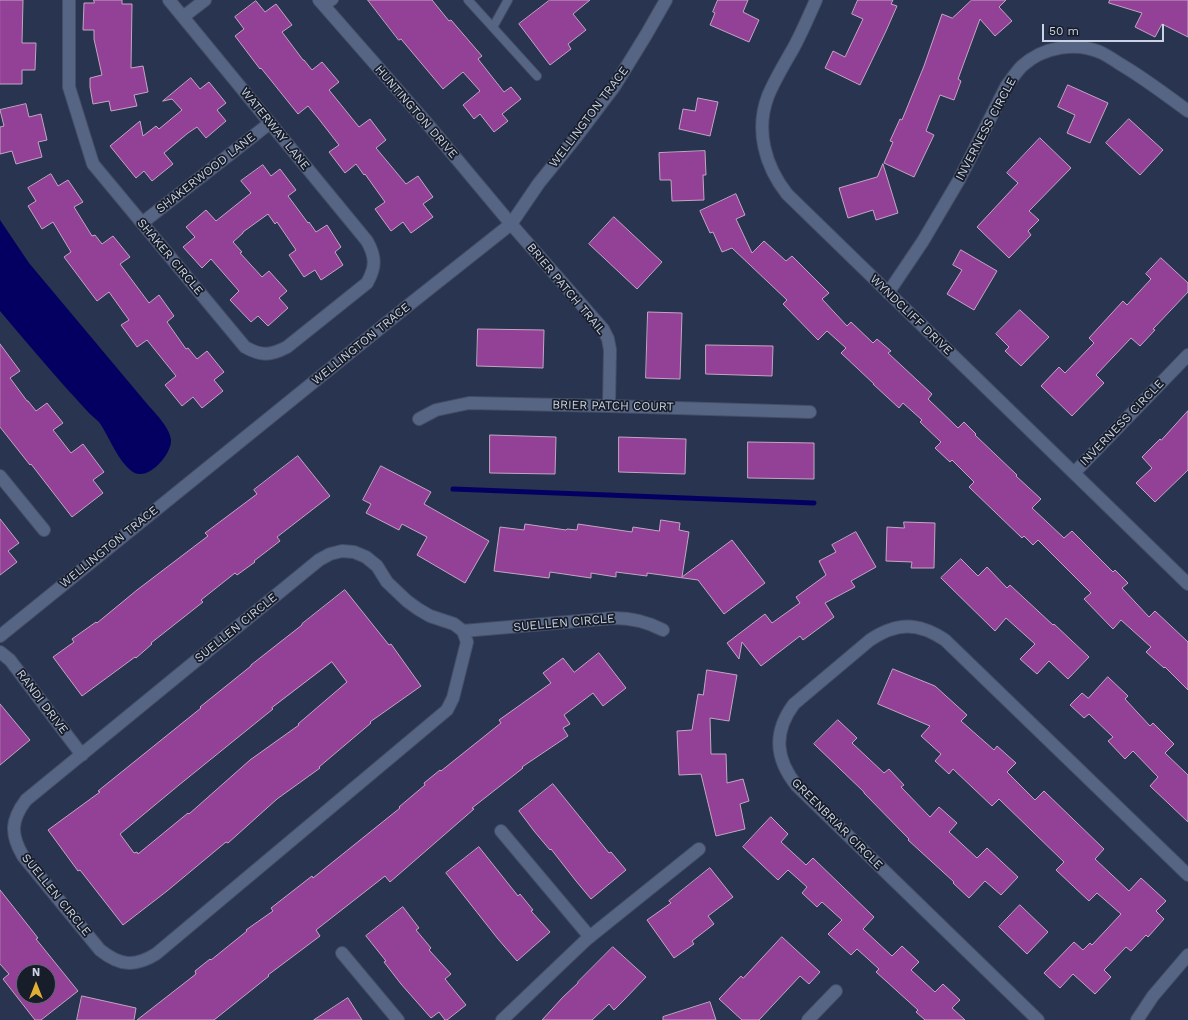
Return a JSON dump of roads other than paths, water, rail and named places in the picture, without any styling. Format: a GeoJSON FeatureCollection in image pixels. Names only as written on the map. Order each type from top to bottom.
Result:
{"type":"FeatureCollection","features":[{"type":"Feature","properties":{"kind":"street","name":"SHAKER CIRCLE"},"geometry":{"type":"LineString","coordinates":[[69,0],[69,87],[93,164],[245,347],[254,352],[266,354],[277,353],[367,283],[373,273],[374,262]]}},
{"type":"Feature","properties":{"kind":"street","name":"WATERWAY LANE"},"geometry":{"type":"LineString","coordinates":[[169,0],[367,241],[372,251],[374,262]]}},
{"type":"Feature","properties":{"kind":"street"},"geometry":{"type":"LineString","coordinates":[[183,17],[205,0]]}},
{"type":"Feature","properties":{"kind":"street","name":"WELLINGTON TRACE"},"geometry":{"type":"LineString","coordinates":[[0,637],[410,304],[511,224],[538,183],[578,136],[614,87],[666,0]]}},
{"type":"Feature","properties":{"kind":"street","name":"WYNDCLIFF DRIVE"},"geometry":{"type":"LineString","coordinates":[[816,0],[794,46],[772,86],[762,120],[763,144],[768,163],[773,174],[787,194],[1188,584]]}},
{"type":"Feature","properties":{"kind":"street","name":"HUNTINGTON DRIVE"},"geometry":{"type":"LineString","coordinates":[[326,2],[511,224]]}},
{"type":"Feature","properties":{"kind":"street","name":"INVERNESS CIRCLE"},"geometry":{"type":"LineString","coordinates":[[888,292],[922,241],[959,180],[1007,86],[1014,75],[1033,58],[1044,52],[1069,47],[1082,47],[1102,53],[1135,73],[1188,111]]}},
{"type":"Feature","properties":{"kind":"street","name":"SHAKERWOOD LANE"},"geometry":{"type":"LineString","coordinates":[[142,223],[270,123]]}},
{"type":"Feature","properties":{"kind":"street","name":"BRIER PATCH TRAIL"},"geometry":{"type":"LineString","coordinates":[[511,224],[603,329],[608,339],[610,350],[609,406]]}},
{"type":"Feature","properties":{"kind":"street","name":"INVERNESS CIRCLE"},"geometry":{"type":"LineString","coordinates":[[1074,473],[1188,355]]}},
{"type":"Feature","properties":{"kind":"street","name":"BRIER PATCH COURT"},"geometry":{"type":"LineString","coordinates":[[419,419],[436,410],[469,403],[810,412]]}},
{"type":"Feature","properties":{"kind":"street"},"geometry":{"type":"LineString","coordinates":[[0,476],[44,530]]}},
{"type":"Feature","properties":{"kind":"street","name":"SUELLEN CIRCLE"},"geometry":{"type":"LineString","coordinates":[[342,551],[354,552],[366,557],[377,566],[387,582],[407,601],[430,616],[454,624],[463,632],[467,642],[453,698],[447,710],[156,954],[146,960],[134,963],[122,962],[110,958],[100,950],[23,856],[17,846],[14,834],[14,822],[19,810],[26,800],[319,560],[330,554],[342,551]]}},
{"type":"Feature","properties":{"kind":"street","name":"SUELLEN CIRCLE"},"geometry":{"type":"LineString","coordinates":[[463,632],[614,618],[640,620],[663,630]]}},
{"type":"Feature","properties":{"kind":"street","name":"GREENBRIAR CIRCLE"},"geometry":{"type":"LineString","coordinates":[[1038,1020],[789,777],[780,756],[779,739],[782,723],[787,712],[794,704],[870,640],[880,634],[890,629],[907,627],[924,628],[945,640],[1188,875]]}},
{"type":"Feature","properties":{"kind":"street"},"geometry":{"type":"LineString","coordinates":[[0,637],[10,660]]}},
{"type":"Feature","properties":{"kind":"street","name":"RANDI DRIVE"},"geometry":{"type":"LineString","coordinates":[[0,652],[10,660],[82,754]]}},
{"type":"Feature","properties":{"kind":"street"},"geometry":{"type":"LineString","coordinates":[[501,832],[590,937]]}},
{"type":"Feature","properties":{"kind":"street"},"geometry":{"type":"LineString","coordinates":[[502,1020],[590,937],[699,848]]}},
{"type":"Feature","properties":{"kind":"street"},"geometry":{"type":"LineString","coordinates":[[342,953],[398,1020]]}},
{"type":"Feature","properties":{"kind":"street"},"geometry":{"type":"LineString","coordinates":[[1137,1020],[1153,996],[1188,955]]}},
{"type":"Feature","properties":{"kind":"street"},"geometry":{"type":"LineString","coordinates":[[808,1020],[836,991]]}},
{"type":"Feature","properties":{"kind":"lane"},"geometry":{"type":"LineString","coordinates":[[468,0],[537,76]]}},
{"type":"Feature","properties":{"kind":"lane"},"geometry":{"type":"LineString","coordinates":[[492,28],[508,0]]}},
{"type":"Feature","properties":{"kind":"waterway"},"geometry":{"type":"LineString","coordinates":[[453,489],[814,503]]}}]}
